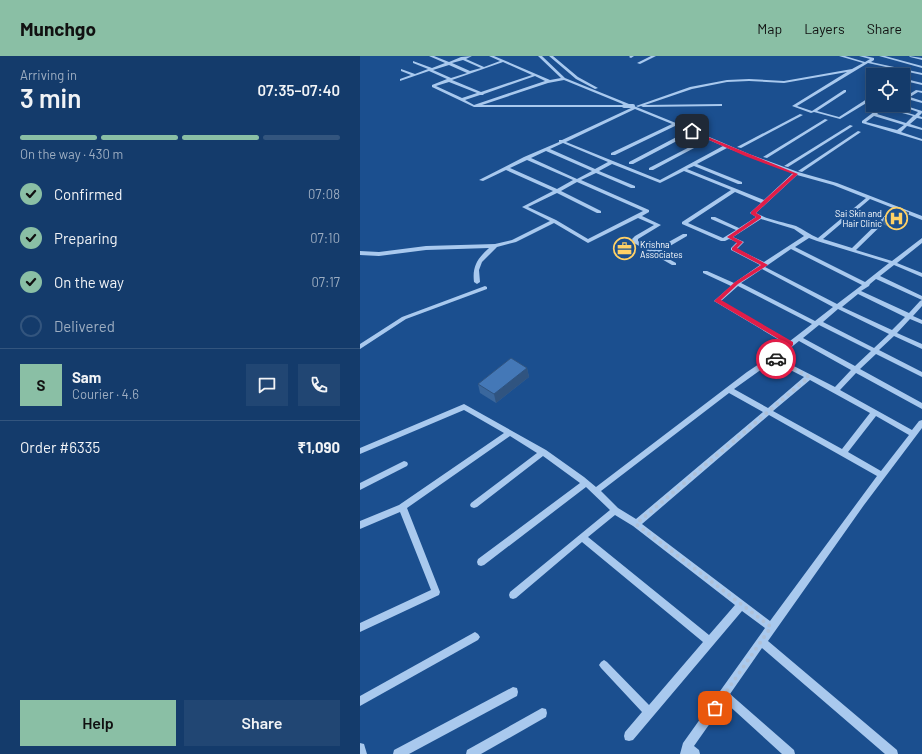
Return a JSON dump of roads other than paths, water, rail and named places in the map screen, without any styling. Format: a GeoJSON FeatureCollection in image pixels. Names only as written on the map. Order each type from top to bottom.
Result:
{"type":"FeatureCollection","features":[{"type":"Feature","properties":{"kind":"street"},"geometry":{"type":"LineString","coordinates":[[431,56],[469,72]]}},
{"type":"Feature","properties":{"kind":"street"},"geometry":{"type":"LineString","coordinates":[[458,56],[484,68]]}},
{"type":"Feature","properties":{"kind":"street"},"geometry":{"type":"LineString","coordinates":[[401,80],[470,56]]}},
{"type":"Feature","properties":{"kind":"street"},"geometry":{"type":"LineString","coordinates":[[491,56],[550,82]]}},
{"type":"Feature","properties":{"kind":"street"},"geometry":{"type":"LineString","coordinates":[[540,56],[564,79],[635,106],[675,119],[739,148],[765,157],[798,172],[842,184],[921,216]]}},
{"type":"Feature","properties":{"kind":"street"},"geometry":{"type":"LineString","coordinates":[[551,56],[577,78],[708,139],[921,216]]}},
{"type":"Feature","properties":{"kind":"street"},"geometry":{"type":"LineString","coordinates":[[639,63],[654,56]]}},
{"type":"Feature","properties":{"kind":"street"},"geometry":{"type":"LineString","coordinates":[[841,56],[922,74]]}},
{"type":"Feature","properties":{"kind":"street"},"geometry":{"type":"LineString","coordinates":[[861,56],[873,59],[794,106],[812,112],[814,111],[840,118],[866,102]]}},
{"type":"Feature","properties":{"kind":"street"},"geometry":{"type":"LineString","coordinates":[[881,56],[922,66]]}},
{"type":"Feature","properties":{"kind":"street"},"geometry":{"type":"LineString","coordinates":[[911,56],[922,59]]}},
{"type":"Feature","properties":{"kind":"street"},"geometry":{"type":"LineString","coordinates":[[503,61],[449,79],[433,86],[474,106],[721,105]]}},
{"type":"Feature","properties":{"kind":"street"},"geometry":{"type":"LineString","coordinates":[[414,62],[493,99]]}},
{"type":"Feature","properties":{"kind":"street"},"geometry":{"type":"LineString","coordinates":[[402,70],[414,75]]}},
{"type":"Feature","properties":{"kind":"street"},"geometry":{"type":"LineString","coordinates":[[480,180],[635,106],[691,88],[749,80],[784,82],[853,70]]}},
{"type":"Feature","properties":{"kind":"street"},"geometry":{"type":"LineString","coordinates":[[462,100],[535,75]]}},
{"type":"Feature","properties":{"kind":"street"},"geometry":{"type":"LineString","coordinates":[[474,106],[493,99],[564,79]]}},
{"type":"Feature","properties":{"kind":"street"},"geometry":{"type":"LineString","coordinates":[[910,81],[922,84]]}},
{"type":"Feature","properties":{"kind":"street"},"geometry":{"type":"LineString","coordinates":[[814,111],[845,91]]}},
{"type":"Feature","properties":{"kind":"street"},"geometry":{"type":"LineString","coordinates":[[910,96],[918,91],[922,92]]}},
{"type":"Feature","properties":{"kind":"street"},"geometry":{"type":"LineString","coordinates":[[910,99],[922,102]]}},
{"type":"Feature","properties":{"kind":"street"},"geometry":{"type":"LineString","coordinates":[[898,132],[921,112],[910,108]]}},
{"type":"Feature","properties":{"kind":"street"},"geometry":{"type":"LineString","coordinates":[[876,112],[863,122],[922,140]]}},
{"type":"Feature","properties":{"kind":"street"},"geometry":{"type":"LineString","coordinates":[[904,112],[922,118]]}},
{"type":"Feature","properties":{"kind":"street"},"geometry":{"type":"LineString","coordinates":[[873,114],[922,129]]}},
{"type":"Feature","properties":{"kind":"street"},"geometry":{"type":"LineString","coordinates":[[739,148],[801,115]]}},
{"type":"Feature","properties":{"kind":"street"},"geometry":{"type":"LineString","coordinates":[[765,157],[797,136],[826,120]]}},
{"type":"Feature","properties":{"kind":"street"},"geometry":{"type":"LineString","coordinates":[[613,154],[675,124]]}},
{"type":"Feature","properties":{"kind":"street"},"geometry":{"type":"LineString","coordinates":[[786,166],[851,126]]}},
{"type":"Feature","properties":{"kind":"street"},"geometry":{"type":"LineString","coordinates":[[631,163],[692,131]]}},
{"type":"Feature","properties":{"kind":"street"},"geometry":{"type":"LineString","coordinates":[[859,132],[798,172],[753,213],[760,217],[796,228],[808,236],[893,263],[922,275]]}},
{"type":"Feature","properties":{"kind":"street"},"geometry":{"type":"LineString","coordinates":[[651,169],[708,139]]}},
{"type":"Feature","properties":{"kind":"street"},"geometry":{"type":"LineString","coordinates":[[561,141],[660,182],[727,146]]}},
{"type":"Feature","properties":{"kind":"street"},"geometry":{"type":"LineString","coordinates":[[545,150],[596,170],[633,187]]}},
{"type":"Feature","properties":{"kind":"street"},"geometry":{"type":"LineString","coordinates":[[526,158],[576,180],[646,210],[646,212],[639,216],[588,241],[554,220],[524,207],[557,191],[576,180],[612,162]]}},
{"type":"Feature","properties":{"kind":"street"},"geometry":{"type":"LineString","coordinates":[[693,164],[740,183]]}},
{"type":"Feature","properties":{"kind":"street"},"geometry":{"type":"LineString","coordinates":[[506,168],[599,212]]}},
{"type":"Feature","properties":{"kind":"street"},"geometry":{"type":"LineString","coordinates":[[683,169],[764,202]]}},
{"type":"Feature","properties":{"kind":"street"},"geometry":{"type":"LineString","coordinates":[[735,190],[684,223],[723,240],[760,217]]}},
{"type":"Feature","properties":{"kind":"street"},"geometry":{"type":"LineString","coordinates":[[820,240],[870,197]]}},
{"type":"Feature","properties":{"kind":"street"},"geometry":{"type":"LineString","coordinates":[[853,250],[896,208]]}},
{"type":"Feature","properties":{"kind":"street"},"geometry":{"type":"LineString","coordinates":[[639,216],[658,225],[635,239],[637,243],[674,264]]}},
{"type":"Feature","properties":{"kind":"street"},"geometry":{"type":"LineString","coordinates":[[713,218],[740,230]]}},
{"type":"Feature","properties":{"kind":"street"},"geometry":{"type":"LineString","coordinates":[[360,254],[379,254],[426,248],[495,246],[514,240],[554,220]]}},
{"type":"Feature","properties":{"kind":"street"},"geometry":{"type":"LineString","coordinates":[[654,252],[685,235]]}},
{"type":"Feature","properties":{"kind":"street"},"geometry":{"type":"LineString","coordinates":[[791,344],[717,301],[735,284],[808,236]]}},
{"type":"Feature","properties":{"kind":"street"},"geometry":{"type":"LineString","coordinates":[[729,237],[741,242],[733,249],[838,307],[922,347]]}},
{"type":"Feature","properties":{"kind":"street"},"geometry":{"type":"LineString","coordinates":[[596,491],[773,358],[922,240]]}},
{"type":"Feature","properties":{"kind":"street"},"geometry":{"type":"LineString","coordinates":[[477,282],[475,272],[478,263],[485,254],[495,246]]}},
{"type":"Feature","properties":{"kind":"street"},"geometry":{"type":"LineString","coordinates":[[792,247],[867,285]]}},
{"type":"Feature","properties":{"kind":"street"},"geometry":{"type":"LineString","coordinates":[[705,272],[735,284],[818,323],[922,375]]}},
{"type":"Feature","properties":{"kind":"street"},"geometry":{"type":"LineString","coordinates":[[877,276],[922,298]]}},
{"type":"Feature","properties":{"kind":"street"},"geometry":{"type":"LineString","coordinates":[[360,347],[404,318],[485,288]]}},
{"type":"Feature","properties":{"kind":"street"},"geometry":{"type":"LineString","coordinates":[[858,292],[922,322]]}},
{"type":"Feature","properties":{"kind":"street"},"geometry":{"type":"LineString","coordinates":[[835,391],[855,369],[894,333],[922,302]]}},
{"type":"Feature","properties":{"kind":"street"},"geometry":{"type":"LineString","coordinates":[[798,338],[922,406]]}},
{"type":"Feature","properties":{"kind":"street"},"geometry":{"type":"LineString","coordinates":[[773,358],[875,412],[913,434]]}},
{"type":"Feature","properties":{"kind":"street"},"geometry":{"type":"LineString","coordinates":[[636,524],[809,377]]}},
{"type":"Feature","properties":{"kind":"street"},"geometry":{"type":"LineString","coordinates":[[729,390],[882,475]]}},
{"type":"Feature","properties":{"kind":"street"},"geometry":{"type":"LineString","coordinates":[[360,451],[464,406],[543,452],[596,491],[615,510],[636,524],[771,627]]}},
{"type":"Feature","properties":{"kind":"street"},"geometry":{"type":"LineString","coordinates":[[843,453],[875,412]]}},
{"type":"Feature","properties":{"kind":"street"},"geometry":{"type":"LineString","coordinates":[[689,752],[724,695],[761,641],[882,475],[922,423]]}},
{"type":"Feature","properties":{"kind":"street"},"geometry":{"type":"LineString","coordinates":[[360,525],[402,507],[509,433]]}},
{"type":"Feature","properties":{"kind":"street"},"geometry":{"type":"LineString","coordinates":[[474,505],[543,452]]}},
{"type":"Feature","properties":{"kind":"street"},"geometry":{"type":"LineString","coordinates":[[360,487],[404,464]]}},
{"type":"Feature","properties":{"kind":"street"},"geometry":{"type":"LineString","coordinates":[[482,562],[586,483]]}},
{"type":"Feature","properties":{"kind":"street"},"geometry":{"type":"LineString","coordinates":[[360,628],[436,592],[402,507]]}},
{"type":"Feature","properties":{"kind":"street"},"geometry":{"type":"LineString","coordinates":[[513,595],[615,510]]}},
{"type":"Feature","properties":{"kind":"street"},"geometry":{"type":"LineString","coordinates":[[582,537],[710,642]]}},
{"type":"Feature","properties":{"kind":"street"},"geometry":{"type":"LineString","coordinates":[[629,736],[742,604]]}},
{"type":"Feature","properties":{"kind":"street"},"geometry":{"type":"LineString","coordinates":[[360,701],[475,636]]}},
{"type":"Feature","properties":{"kind":"street"},"geometry":{"type":"LineString","coordinates":[[761,641],[893,754]]}},
{"type":"Feature","properties":{"kind":"street"},"geometry":{"type":"LineString","coordinates":[[604,664],[649,712]]}},
{"type":"Feature","properties":{"kind":"street"},"geometry":{"type":"LineString","coordinates":[[398,754],[513,692]]}},
{"type":"Feature","properties":{"kind":"street"},"geometry":{"type":"LineString","coordinates":[[724,695],[790,754]]}},
{"type":"Feature","properties":{"kind":"street"},"geometry":{"type":"LineString","coordinates":[[471,754],[542,714]]}},
{"type":"Feature","properties":{"kind":"street"},"geometry":{"type":"LineString","coordinates":[[360,748],[362,754]]}},
{"type":"Feature","properties":{"kind":"place","name":"Sai Skin and Hair Clinic"},"geometry":{"type":"Point","coordinates":[897,218]}},
{"type":"Feature","properties":{"kind":"place","name":"Krishna Associates"},"geometry":{"type":"Point","coordinates":[624,249]}}]}
